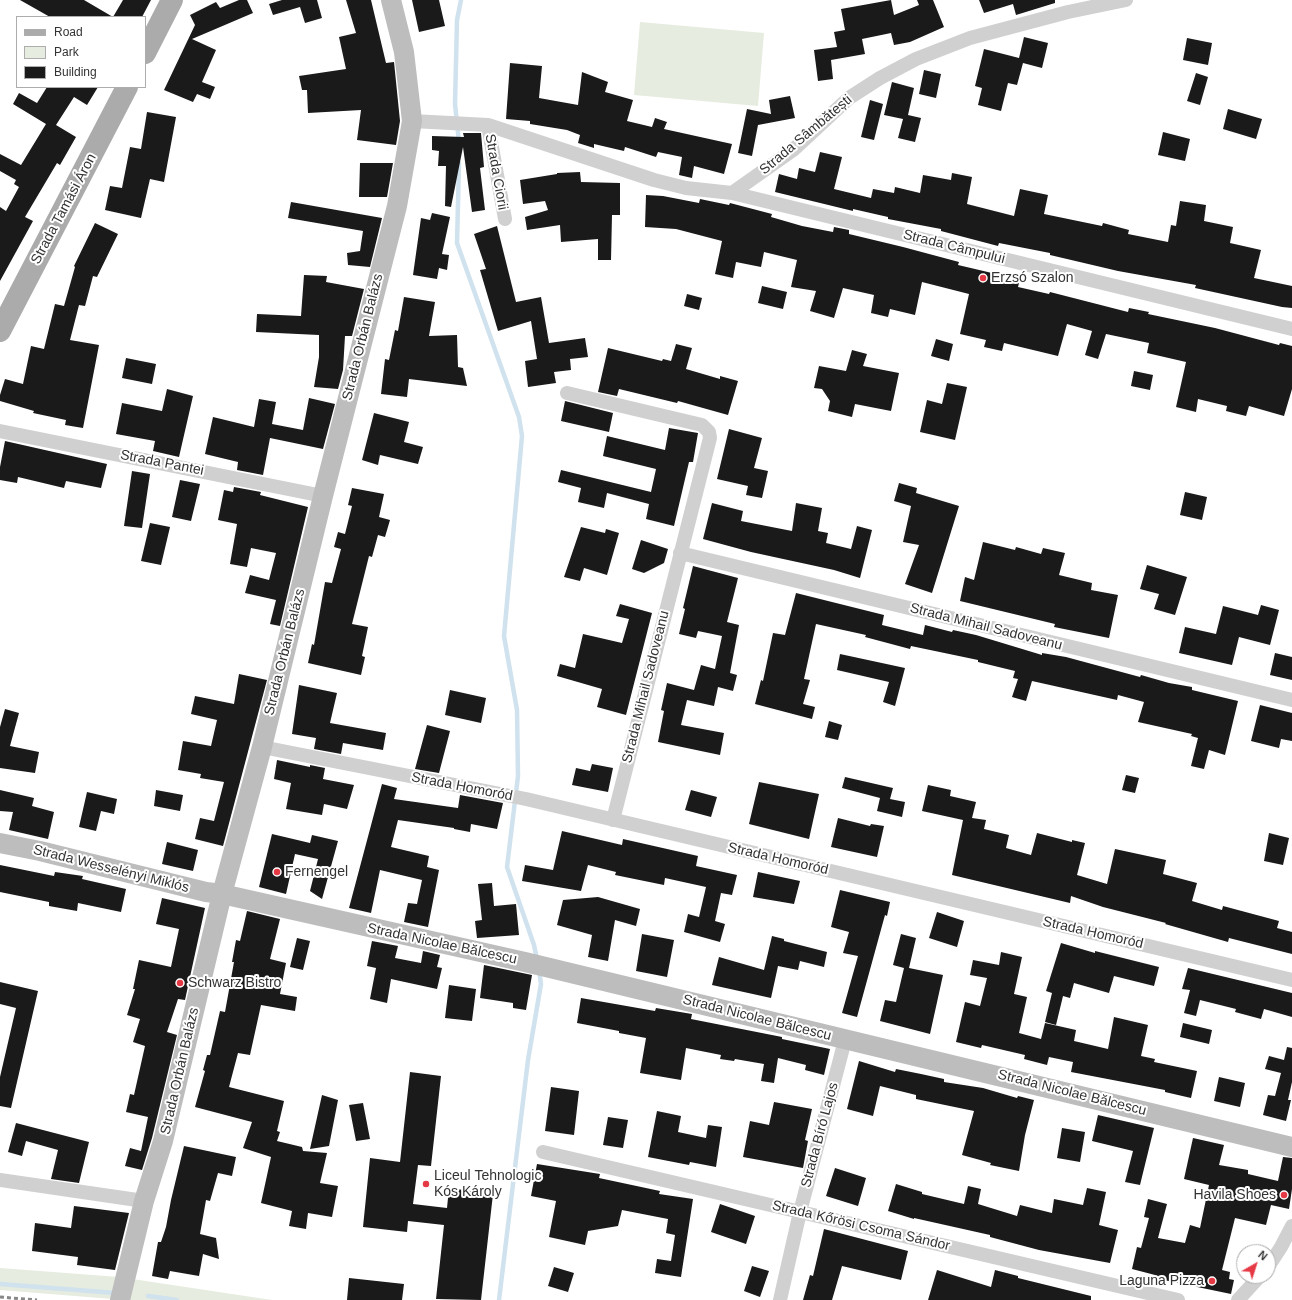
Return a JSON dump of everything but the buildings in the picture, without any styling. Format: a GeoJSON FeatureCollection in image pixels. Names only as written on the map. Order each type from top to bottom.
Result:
{"type":"FeatureCollection","features":[{"type":"Feature","properties":{"kind":"main road"},"geometry":{"type":"LineString","coordinates":[[146,51],[172,0]]}},
{"type":"Feature","properties":{"kind":"main road","name":"Strada Orbán Balázs"},"geometry":{"type":"LineString","coordinates":[[120,1300],[144,1202],[163,1142],[222,894],[262,747],[323,496],[397,206],[412,121],[404,52],[391,0]]}},
{"type":"Feature","properties":{"kind":"main road","name":"Strada Tamási Áron"},"geometry":{"type":"LineString","coordinates":[[0,331],[126,88]]}},
{"type":"Feature","properties":{"kind":"main road","name":"Strada Wesselényi Miklós"},"geometry":{"type":"LineString","coordinates":[[0,843],[40,851],[206,892],[222,894]]}},
{"type":"Feature","properties":{"kind":"main road","name":"Strada Nicolae Bălcescu"},"geometry":{"type":"LineString","coordinates":[[222,894],[525,962],[1292,1147]]}},
{"type":"Feature","properties":{"kind":"street","name":"Strada Sâmbătești"},"geometry":{"type":"LineString","coordinates":[[732,193],[793,150],[849,98],[880,78],[916,59],[970,38],[1068,12],[1126,0]]}},
{"type":"Feature","properties":{"kind":"street"},"geometry":{"type":"LineString","coordinates":[[412,121],[467,123],[488,126],[654,180],[686,188],[732,193]]}},
{"type":"Feature","properties":{"kind":"street","name":"Strada Ciorii"},"geometry":{"type":"LineString","coordinates":[[488,126],[505,220]]}},
{"type":"Feature","properties":{"kind":"street","name":"Strada Câmpului"},"geometry":{"type":"LineString","coordinates":[[732,193],[1292,329]]}},
{"type":"Feature","properties":{"kind":"street","name":"Strada Mihail Sadoveanu"},"geometry":{"type":"LineString","coordinates":[[568,393],[702,426],[709,432],[710,438],[613,820]]}},
{"type":"Feature","properties":{"kind":"street","name":"Strada Pantei"},"geometry":{"type":"LineString","coordinates":[[0,431],[323,496]]}},
{"type":"Feature","properties":{"kind":"street","name":"Strada Mihail Sadoveanu"},"geometry":{"type":"LineString","coordinates":[[680,553],[1292,700]]}},
{"type":"Feature","properties":{"kind":"street","name":"Strada Homoród"},"geometry":{"type":"LineString","coordinates":[[262,747],[526,799],[1292,980]]}},
{"type":"Feature","properties":{"kind":"street","name":"Strada Bíró Lajos"},"geometry":{"type":"LineString","coordinates":[[780,1300],[800,1212],[845,1040]]}},
{"type":"Feature","properties":{"kind":"street","name":"Strada Kőrösi Csoma Sándor"},"geometry":{"type":"LineString","coordinates":[[543,1152],[1178,1300]]}},
{"type":"Feature","properties":{"kind":"street"},"geometry":{"type":"LineString","coordinates":[[0,1180],[144,1202]]}},
{"type":"Feature","properties":{"kind":"street"},"geometry":{"type":"LineString","coordinates":[[1276,1255],[1292,1226]]}},
{"type":"Feature","properties":{"kind":"street"},"geometry":{"type":"LineString","coordinates":[[1238,1300],[1253,1284]]}},
{"type":"Feature","properties":{"kind":"green space"},"geometry":{"type":"Polygon","coordinates":[[[640,22],[764,33],[758,106],[634,95],[640,22]]]}},
{"type":"Feature","properties":{"kind":"green space"},"geometry":{"type":"Polygon","coordinates":[[[0,1268],[119,1277],[272,1300],[125,1300],[0,1290],[0,1268]]]}},
{"type":"Feature","properties":{"kind":"waterway"},"geometry":{"type":"LineString","coordinates":[[459,142],[455,104],[457,20],[461,0]]}},
{"type":"Feature","properties":{"kind":"waterway"},"geometry":{"type":"LineString","coordinates":[[459,163],[457,243],[519,417],[522,436],[504,636],[517,710],[518,776],[507,867],[534,945],[537,959]]}},
{"type":"Feature","properties":{"kind":"waterway"},"geometry":{"type":"LineString","coordinates":[[499,1300],[528,1060],[541,984],[539,970]]}},
{"type":"Feature","properties":{"kind":"waterway"},"geometry":{"type":"LineString","coordinates":[[0,1284],[116,1293]]}},
{"type":"Feature","properties":{"kind":"waterway"},"geometry":{"type":"LineString","coordinates":[[148,1296],[177,1300]]}},
{"type":"Feature","properties":{"kind":"railway"},"geometry":{"type":"LineString","coordinates":[[0,1297],[37,1300]]}},
{"type":"Feature","properties":{"kind":"place","name":"Erzsó Szalon"},"geometry":{"type":"Point","coordinates":[983,278]}},
{"type":"Feature","properties":{"kind":"place","name":"Fernengel"},"geometry":{"type":"Point","coordinates":[277,872]}},
{"type":"Feature","properties":{"kind":"place","name":"Schwarz Bistro"},"geometry":{"type":"Point","coordinates":[180,983]}},
{"type":"Feature","properties":{"kind":"place","name":"Liceul Tehnologic Kós Károly"},"geometry":{"type":"Point","coordinates":[426,1184]}},
{"type":"Feature","properties":{"kind":"place","name":"Havila Shoes"},"geometry":{"type":"Point","coordinates":[1284,1195]}},
{"type":"Feature","properties":{"kind":"place","name":"Laguna Pizza"},"geometry":{"type":"Point","coordinates":[1212,1281]}}]}
